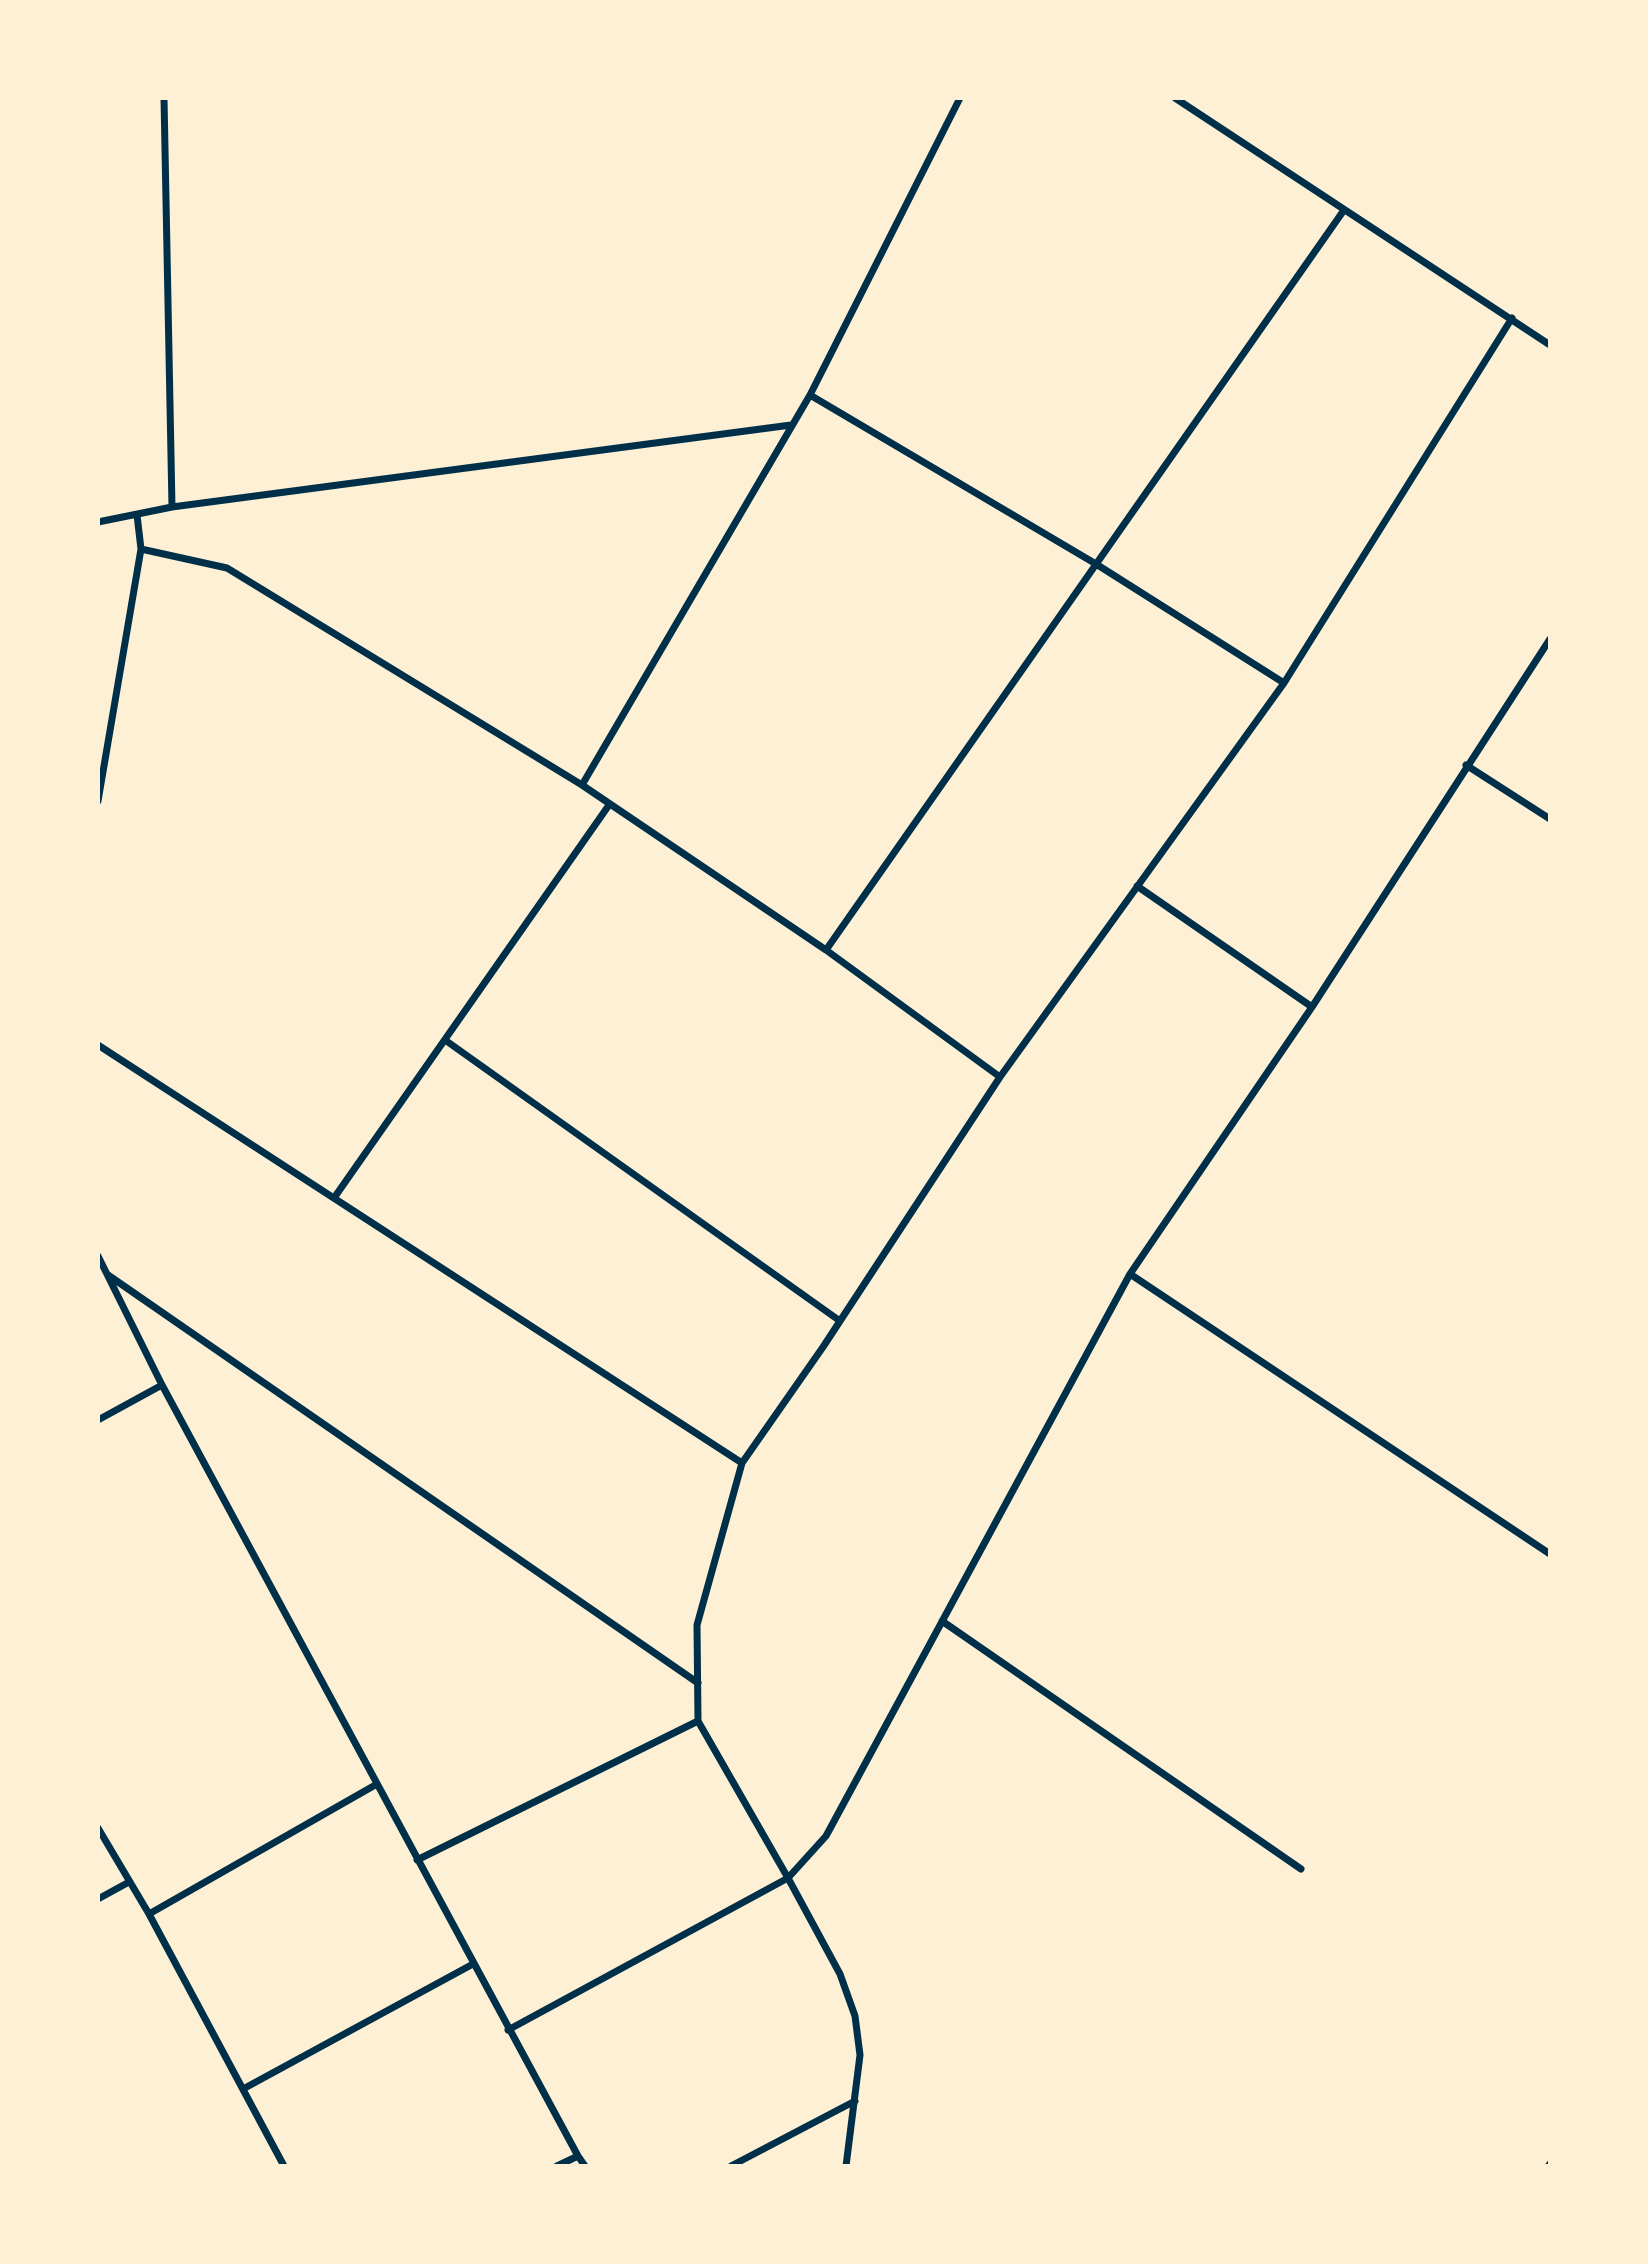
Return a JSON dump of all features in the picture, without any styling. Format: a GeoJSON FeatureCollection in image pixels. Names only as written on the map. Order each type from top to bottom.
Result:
{"type":"FeatureCollection","features":[{"type":"Feature","properties":{"kind":"street"},"geometry":{"type":"LineString","coordinates":[[164,98],[172,507]]}},
{"type":"Feature","properties":{"kind":"street"},"geometry":{"type":"LineString","coordinates":[[583,786],[810,396],[960,98]]}},
{"type":"Feature","properties":{"kind":"street"},"geometry":{"type":"LineString","coordinates":[[1175,98],[1550,345]]}},
{"type":"Feature","properties":{"kind":"street"},"geometry":{"type":"LineString","coordinates":[[826,950],[1344,210]]}},
{"type":"Feature","properties":{"kind":"street"},"geometry":{"type":"LineString","coordinates":[[846,2166],[860,2055],[855,2016],[840,1974],[698,1721],[697,1625],[742,1463],[840,1321],[1000,1077],[1283,683],[1512,318]]}},
{"type":"Feature","properties":{"kind":"street"},"geometry":{"type":"LineString","coordinates":[[810,396],[1096,564],[1283,683]]}},
{"type":"Feature","properties":{"kind":"street"},"geometry":{"type":"LineString","coordinates":[[98,522],[172,507],[791,425]]}},
{"type":"Feature","properties":{"kind":"street"},"geometry":{"type":"LineString","coordinates":[[98,801],[141,550],[137,515]]}},
{"type":"Feature","properties":{"kind":"street"},"geometry":{"type":"LineString","coordinates":[[141,550],[227,568],[583,786],[826,950],[1000,1077]]}},
{"type":"Feature","properties":{"kind":"street"},"geometry":{"type":"LineString","coordinates":[[508,2029],[788,1878],[826,1836],[1130,1274],[1312,1007],[1466,765],[1550,639]]}},
{"type":"Feature","properties":{"kind":"street"},"geometry":{"type":"LineString","coordinates":[[98,741],[108,739]]}},
{"type":"Feature","properties":{"kind":"street"},"geometry":{"type":"LineString","coordinates":[[1466,765],[1550,819]]}},
{"type":"Feature","properties":{"kind":"street"},"geometry":{"type":"LineString","coordinates":[[334,1198],[609,805]]}},
{"type":"Feature","properties":{"kind":"street"},"geometry":{"type":"LineString","coordinates":[[1137,886],[1312,1007]]}},
{"type":"Feature","properties":{"kind":"street"},"geometry":{"type":"LineString","coordinates":[[445,1040],[840,1321]]}},
{"type":"Feature","properties":{"kind":"street"},"geometry":{"type":"LineString","coordinates":[[98,1045],[742,1463]]}},
{"type":"Feature","properties":{"kind":"street"},"geometry":{"type":"LineString","coordinates":[[98,1256],[162,1385],[508,2029],[585,2166]]}},
{"type":"Feature","properties":{"kind":"street"},"geometry":{"type":"LineString","coordinates":[[107,1274],[698,1683]]}},
{"type":"Feature","properties":{"kind":"street"},"geometry":{"type":"LineString","coordinates":[[1130,1274],[1550,1554]]}},
{"type":"Feature","properties":{"kind":"street"},"geometry":{"type":"LineString","coordinates":[[98,1420],[162,1385]]}},
{"type":"Feature","properties":{"kind":"street"},"geometry":{"type":"LineString","coordinates":[[942,1621],[1301,1869]]}},
{"type":"Feature","properties":{"kind":"street"},"geometry":{"type":"LineString","coordinates":[[417,1860],[698,1721]]}},
{"type":"Feature","properties":{"kind":"street"},"geometry":{"type":"LineString","coordinates":[[149,1914],[377,1784]]}},
{"type":"Feature","properties":{"kind":"street"},"geometry":{"type":"LineString","coordinates":[[98,1828],[149,1914],[284,2166]]}},
{"type":"Feature","properties":{"kind":"street"},"geometry":{"type":"LineString","coordinates":[[98,1899],[129,1882]]}},
{"type":"Feature","properties":{"kind":"street"},"geometry":{"type":"LineString","coordinates":[[243,2089],[473,1964]]}},
{"type":"Feature","properties":{"kind":"street"},"geometry":{"type":"LineString","coordinates":[[731,2166],[855,2101]]}},
{"type":"Feature","properties":{"kind":"street"},"geometry":{"type":"LineString","coordinates":[[557,2166],[578,2156]]}},
{"type":"Feature","properties":{"kind":"lane"},"geometry":{"type":"LineString","coordinates":[[574,2166],[578,2156]]}},
{"type":"Feature","properties":{"kind":"lane"},"geometry":{"type":"LineString","coordinates":[[1547,2166],[1550,2162]]}}]}
